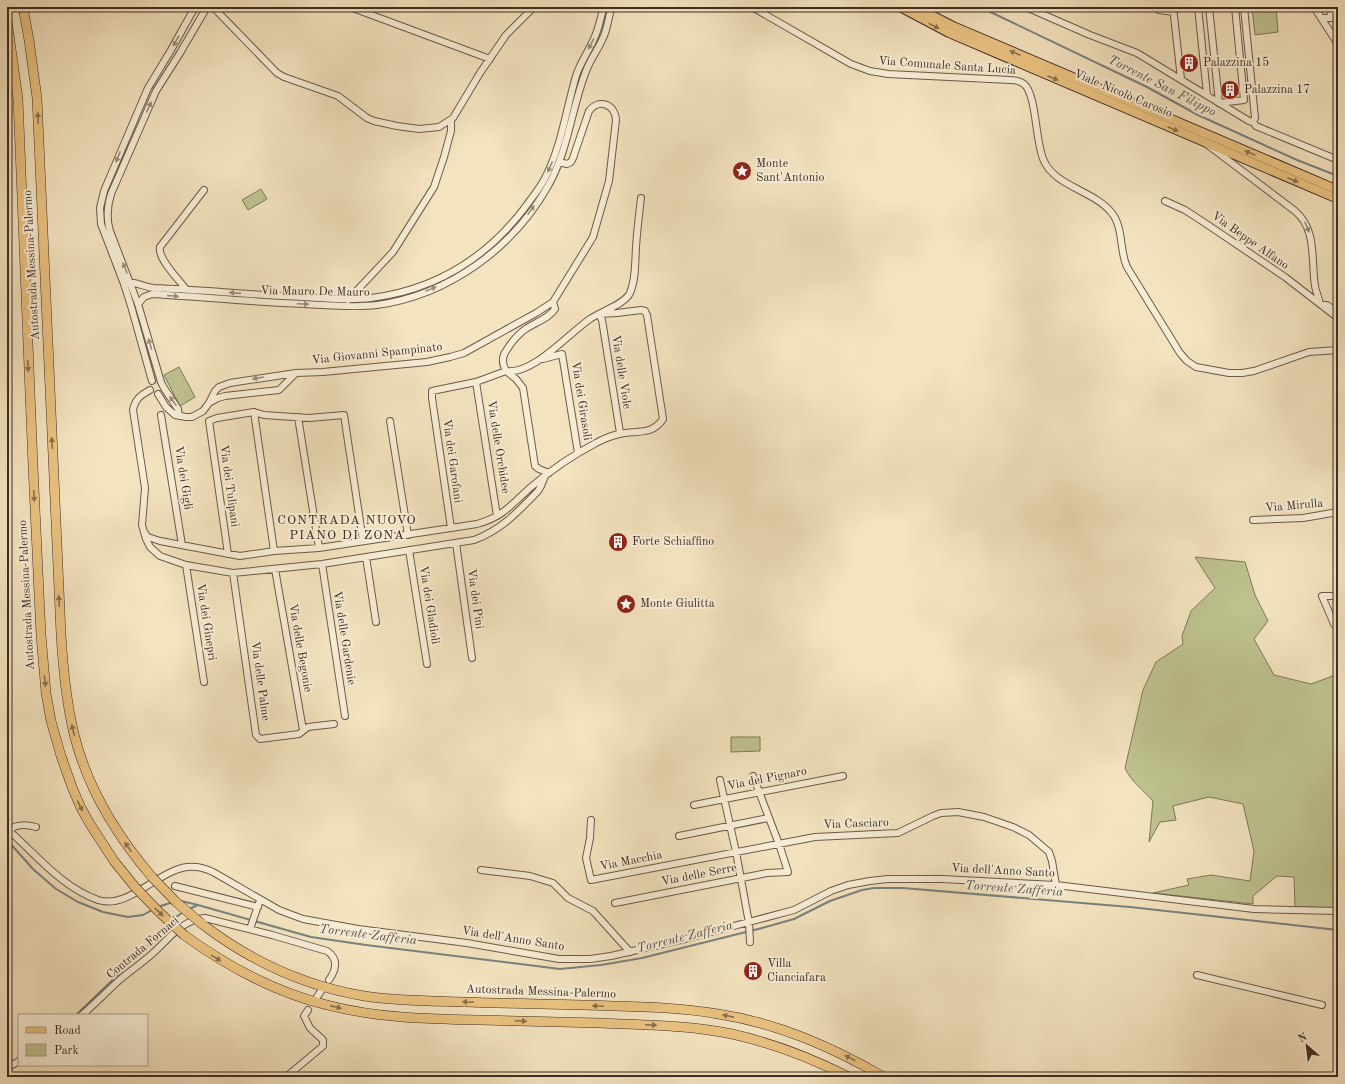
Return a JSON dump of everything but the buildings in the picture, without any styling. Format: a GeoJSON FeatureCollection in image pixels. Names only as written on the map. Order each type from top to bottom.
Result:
{"type":"FeatureCollection","features":[{"type":"Feature","properties":{"kind":"highway","name":"Autostrada Messina-Palermo"},"geometry":{"type":"LineString","coordinates":[[23,7],[37,98],[60,627],[64,675],[74,734],[79,752],[96,792],[119,834],[140,863],[176,902],[202,924],[232,946],[274,968],[311,982],[378,998],[648,1007],[717,1014],[751,1021],[798,1035],[828,1047],[884,1077]]}},
{"type":"Feature","properties":{"kind":"highway","name":"Autostrada Messina-Palermo"},"geometry":{"type":"LineString","coordinates":[[7,20],[18,99],[26,316],[41,635],[47,700],[51,721],[61,756],[72,787],[90,824],[114,861],[135,887],[184,936],[220,960],[251,977],[289,994],[325,1005],[346,1010],[397,1017],[695,1028],[732,1034],[768,1043],[818,1062],[849,1077]]}},
{"type":"Feature","properties":{"kind":"main road","name":"Viale Nicolò Carosio"},"geometry":{"type":"LineString","coordinates":[[900,7],[949,33],[1338,199]]}},
{"type":"Feature","properties":{"kind":"main road","name":"Viale Nicolò Carosio"},"geometry":{"type":"LineString","coordinates":[[916,7],[953,26],[1338,190]]}},
{"type":"Feature","properties":{"kind":"street"},"geometry":{"type":"LineString","coordinates":[[150,390],[154,394],[158,394],[170,411],[175,415],[179,415],[178,409],[161,382],[138,304],[101,224],[100,208],[101,200],[148,88],[195,7]]}},
{"type":"Feature","properties":{"kind":"street"},"geometry":{"type":"LineString","coordinates":[[150,390],[150,385],[152,382],[131,306],[127,283],[108,227],[107,214],[109,201],[156,91],[207,7]]}},
{"type":"Feature","properties":{"kind":"street"},"geometry":{"type":"LineString","coordinates":[[213,7],[277,73],[292,80],[338,96],[367,118],[374,121],[419,129],[439,127],[451,120],[457,114],[477,78],[509,31],[534,7]]}},
{"type":"Feature","properties":{"kind":"street"},"geometry":{"type":"LineString","coordinates":[[350,7],[490,59]]}},
{"type":"Feature","properties":{"kind":"street","name":"Via Mauro De Mauro"},"geometry":{"type":"LineString","coordinates":[[127,283],[147,287],[263,295],[348,299],[370,298],[423,286],[473,260],[490,247],[508,228],[535,195],[544,180],[552,164],[577,74],[597,32],[604,7]]}},
{"type":"Feature","properties":{"kind":"street","name":"Via Mauro De Mauro"},"geometry":{"type":"LineString","coordinates":[[131,306],[138,304],[144,297],[152,294],[260,302],[348,306],[378,304],[417,295],[442,285],[474,267],[490,256],[518,229],[548,186],[559,162],[585,74],[605,33],[612,7]]}},
{"type":"Feature","properties":{"kind":"street","name":"Via Comunale Santa Lucia"},"geometry":{"type":"LineString","coordinates":[[752,7],[851,64],[870,71],[888,74],[1010,80],[1024,84],[1028,88],[1032,99],[1040,152],[1045,163],[1055,175],[1097,200],[1111,212],[1118,226],[1123,256],[1127,268],[1177,349],[1191,364],[1201,369],[1229,373],[1242,373],[1254,371],[1308,352],[1338,350]]}},
{"type":"Feature","properties":{"kind":"street"},"geometry":{"type":"LineString","coordinates":[[1026,7],[1090,35],[1137,53],[1253,122],[1256,126],[1338,160]]}},
{"type":"Feature","properties":{"kind":"street"},"geometry":{"type":"LineString","coordinates":[[1159,7],[1159,10],[1174,10],[1181,79]]}},
{"type":"Feature","properties":{"kind":"street"},"geometry":{"type":"LineString","coordinates":[[1198,7],[1206,95]]}},
{"type":"Feature","properties":{"kind":"street"},"geometry":{"type":"LineString","coordinates":[[1209,7],[1219,103]]}},
{"type":"Feature","properties":{"kind":"street"},"geometry":{"type":"LineString","coordinates":[[1219,103],[1244,100],[1235,7]]}},
{"type":"Feature","properties":{"kind":"street"},"geometry":{"type":"LineString","coordinates":[[1244,7],[1255,118],[1253,122]]}},
{"type":"Feature","properties":{"kind":"street"},"geometry":{"type":"LineString","coordinates":[[1314,7],[1338,44]]}},
{"type":"Feature","properties":{"kind":"street"},"geometry":{"type":"LineString","coordinates":[[1330,7],[1331,18]]}},
{"type":"Feature","properties":{"kind":"street"},"geometry":{"type":"LineString","coordinates":[[1321,18],[1338,18]]}},
{"type":"Feature","properties":{"kind":"street"},"geometry":{"type":"LineString","coordinates":[[1238,40],[1247,39]]}},
{"type":"Feature","properties":{"kind":"street","name":"Via Giovanni Spampinato"},"geometry":{"type":"LineString","coordinates":[[179,415],[192,417],[203,411],[215,391],[222,385],[243,380],[296,373],[421,362],[464,353],[553,302],[586,249],[597,227],[612,165],[616,120],[612,107],[599,104],[589,111],[571,162],[567,164],[559,162]]}},
{"type":"Feature","properties":{"kind":"street"},"geometry":{"type":"LineString","coordinates":[[348,306],[348,299],[393,252],[434,187],[451,131],[451,120]]}},
{"type":"Feature","properties":{"kind":"street"},"geometry":{"type":"LineString","coordinates":[[1202,141],[1295,211],[1304,220],[1311,240],[1315,286],[1320,304],[1338,318]]}},
{"type":"Feature","properties":{"kind":"street"},"geometry":{"type":"LineString","coordinates":[[186,289],[162,258],[159,250],[204,190]]}},
{"type":"Feature","properties":{"kind":"street"},"geometry":{"type":"LineString","coordinates":[[476,382],[506,371],[514,372],[537,361],[590,320],[599,314],[612,309],[630,294],[634,276],[641,198]]}},
{"type":"Feature","properties":{"kind":"street","name":"Via Beppe Alfano"},"geometry":{"type":"LineString","coordinates":[[1165,201],[1178,206],[1205,222],[1320,304]]}},
{"type":"Feature","properties":{"kind":"street"},"geometry":{"type":"LineString","coordinates":[[547,475],[535,466],[523,388],[503,366],[504,355],[514,339],[527,328],[552,313],[555,309],[553,302]]}},
{"type":"Feature","properties":{"kind":"street"},"geometry":{"type":"LineString","coordinates":[[1320,304],[1327,305],[1338,313]]}},
{"type":"Feature","properties":{"kind":"street"},"geometry":{"type":"LineString","coordinates":[[144,532],[153,540],[240,556],[274,551],[319,548],[408,535],[477,524],[497,516],[506,511],[547,475],[596,442],[620,433],[651,430],[658,426],[663,419],[647,315],[645,311],[641,310],[617,314],[599,314]]}},
{"type":"Feature","properties":{"kind":"street","name":"Via delle Viole"},"geometry":{"type":"LineString","coordinates":[[599,314],[602,320],[620,433]]}},
{"type":"Feature","properties":{"kind":"street","name":"Via dei Girasoli"},"geometry":{"type":"LineString","coordinates":[[537,361],[562,354],[578,453]]}},
{"type":"Feature","properties":{"kind":"street","name":"Via Giovanni Spampinato"},"geometry":{"type":"LineString","coordinates":[[209,403],[225,396],[279,390],[296,373]]}},
{"type":"Feature","properties":{"kind":"street"},"geometry":{"type":"LineString","coordinates":[[152,382],[157,380],[161,382]]}},
{"type":"Feature","properties":{"kind":"street","name":"Via dei Garofani"},"geometry":{"type":"LineString","coordinates":[[451,528],[432,391],[476,382]]}},
{"type":"Feature","properties":{"kind":"street","name":"Via delle Orchidee"},"geometry":{"type":"LineString","coordinates":[[476,382],[497,516]]}},
{"type":"Feature","properties":{"kind":"street"},"geometry":{"type":"LineString","coordinates":[[158,394],[162,392],[164,388]]}},
{"type":"Feature","properties":{"kind":"street"},"geometry":{"type":"LineString","coordinates":[[150,390],[139,396],[133,410],[145,488],[142,518],[144,532],[150,547],[160,556],[186,565],[233,573],[322,564],[474,540],[484,536],[505,523],[538,491],[547,475]]}},
{"type":"Feature","properties":{"kind":"street"},"geometry":{"type":"LineString","coordinates":[[274,551],[254,412],[264,415],[309,418],[344,415],[363,541]]}},
{"type":"Feature","properties":{"kind":"street","name":"Via dei Tulipani"},"geometry":{"type":"LineString","coordinates":[[228,554],[209,421],[217,418],[254,412]]}},
{"type":"Feature","properties":{"kind":"street","name":"Via dei Gigli"},"geometry":{"type":"LineString","coordinates":[[161,415],[182,545]]}},
{"type":"Feature","properties":{"kind":"street"},"geometry":{"type":"LineString","coordinates":[[298,417],[319,548]]}},
{"type":"Feature","properties":{"kind":"street"},"geometry":{"type":"LineString","coordinates":[[390,421],[408,535]]}},
{"type":"Feature","properties":{"kind":"street","name":"Via Mirulla"},"geometry":{"type":"LineString","coordinates":[[1253,520],[1303,518],[1338,512]]}},
{"type":"Feature","properties":{"kind":"street","name":"Via dei Pini"},"geometry":{"type":"LineString","coordinates":[[456,543],[472,658]]}},
{"type":"Feature","properties":{"kind":"street","name":"Via dei Gladioli"},"geometry":{"type":"LineString","coordinates":[[409,550],[427,664]]}},
{"type":"Feature","properties":{"kind":"street"},"geometry":{"type":"LineString","coordinates":[[366,557],[376,622]]}},
{"type":"Feature","properties":{"kind":"street","name":"Via delle Gardenie"},"geometry":{"type":"LineString","coordinates":[[322,564],[345,716]]}},
{"type":"Feature","properties":{"kind":"street","name":"Via dei Ginepri"},"geometry":{"type":"LineString","coordinates":[[186,565],[204,682]]}},
{"type":"Feature","properties":{"kind":"street","name":"Via delle Begonie"},"geometry":{"type":"LineString","coordinates":[[275,569],[303,730]]}},
{"type":"Feature","properties":{"kind":"street","name":"Via delle Palme"},"geometry":{"type":"LineString","coordinates":[[233,573],[256,735],[260,739],[264,739],[299,734],[308,728],[334,724]]}},
{"type":"Feature","properties":{"kind":"street"},"geometry":{"type":"LineString","coordinates":[[1334,624],[1322,596],[1338,596]]}},
{"type":"Feature","properties":{"kind":"street"},"geometry":{"type":"LineString","coordinates":[[753,776],[779,844]]}},
{"type":"Feature","properties":{"kind":"street","name":"Via del Pignaro"},"geometry":{"type":"LineString","coordinates":[[694,805],[843,776]]}},
{"type":"Feature","properties":{"kind":"street"},"geometry":{"type":"LineString","coordinates":[[720,780],[736,852],[749,924],[750,939]]}},
{"type":"Feature","properties":{"kind":"street","name":"Via Casciaro"},"geometry":{"type":"LineString","coordinates":[[736,852],[823,836],[895,834],[941,813],[964,813],[984,817],[1013,827],[1041,844],[1050,856],[1056,885]]}},
{"type":"Feature","properties":{"kind":"street"},"geometry":{"type":"LineString","coordinates":[[679,836],[768,818]]}},
{"type":"Feature","properties":{"kind":"street","name":"Via Macchia"},"geometry":{"type":"LineString","coordinates":[[591,820],[590,838],[586,858],[591,880],[736,852]]}},
{"type":"Feature","properties":{"kind":"street"},"geometry":{"type":"LineString","coordinates":[[7,830],[19,825],[30,825],[36,827]]}},
{"type":"Feature","properties":{"kind":"street","name":"Via dell'Anno Santo"},"geometry":{"type":"LineString","coordinates":[[7,830],[46,867],[60,878],[99,900],[110,902],[121,900],[174,871],[194,866],[213,872],[260,900],[294,916],[358,929],[509,950],[551,958],[590,959],[630,952],[749,924],[794,910],[840,888],[870,881],[888,879],[1056,885],[1254,909],[1338,911]]}},
{"type":"Feature","properties":{"kind":"street","name":"Via delle Serre"},"geometry":{"type":"LineString","coordinates":[[616,903],[767,873],[788,872],[779,844]]}},
{"type":"Feature","properties":{"kind":"street"},"geometry":{"type":"LineString","coordinates":[[481,870],[530,876],[553,883],[568,898],[593,911],[630,952]]}},
{"type":"Feature","properties":{"kind":"street"},"geometry":{"type":"LineString","coordinates":[[175,886],[257,908]]}},
{"type":"Feature","properties":{"kind":"street"},"geometry":{"type":"LineString","coordinates":[[250,928],[260,900]]}},
{"type":"Feature","properties":{"kind":"street","name":"Contrada Fornaci"},"geometry":{"type":"LineString","coordinates":[[83,1014],[123,977],[152,955],[168,937],[198,918],[205,918],[250,928],[327,951],[333,957],[336,966],[334,973],[329,980]]}},
{"type":"Feature","properties":{"kind":"street"},"geometry":{"type":"LineString","coordinates":[[1197,974],[1322,1005]]}},
{"type":"Feature","properties":{"kind":"street"},"geometry":{"type":"LineString","coordinates":[[317,997],[321,991]]}},
{"type":"Feature","properties":{"kind":"street"},"geometry":{"type":"LineString","coordinates":[[286,1077],[323,1046],[323,1040],[310,1028],[304,1016],[308,1010]]}},
{"type":"Feature","properties":{"kind":"street"},"geometry":{"type":"LineString","coordinates":[[7,1068],[18,1062]]}},
{"type":"Feature","properties":{"kind":"green space"},"geometry":{"type":"Polygon","coordinates":[[[1252,7],[1276,7],[1278,32],[1255,35],[1252,7]]]}},
{"type":"Feature","properties":{"kind":"green space"},"geometry":{"type":"Polygon","coordinates":[[[261,189],[267,199],[248,210],[242,200],[261,189]]]}},
{"type":"Feature","properties":{"kind":"green space"},"geometry":{"type":"Polygon","coordinates":[[[179,367],[195,397],[180,406],[164,375],[179,367]]]}},
{"type":"Feature","properties":{"kind":"green space"},"geometry":{"type":"Polygon","coordinates":[[[1195,557],[1245,562],[1255,595],[1268,621],[1254,639],[1274,675],[1311,684],[1338,674],[1338,908],[1295,907],[1294,877],[1277,876],[1253,896],[1253,904],[1153,893],[1189,885],[1187,879],[1211,875],[1250,881],[1254,851],[1243,804],[1209,797],[1173,806],[1176,820],[1160,822],[1149,842],[1153,801],[1134,781],[1125,768],[1143,690],[1156,662],[1183,644],[1182,636],[1191,611],[1215,588],[1195,557]]]}},
{"type":"Feature","properties":{"kind":"green space"},"geometry":{"type":"Polygon","coordinates":[[[731,737],[760,737],[760,751],[731,752],[731,737]]]}},
{"type":"Feature","properties":{"kind":"waterway","name":"Torrente San Filippo"},"geometry":{"type":"LineString","coordinates":[[980,7],[1147,87],[1198,115],[1297,160],[1338,176]]}},
{"type":"Feature","properties":{"kind":"waterway"},"geometry":{"type":"LineString","coordinates":[[7,840],[33,869],[56,889],[78,902],[103,912],[128,917],[143,915],[152,910]]}},
{"type":"Feature","properties":{"kind":"waterway","name":"Torrente Zafferia"},"geometry":{"type":"LineString","coordinates":[[189,909],[198,905],[311,937],[560,969],[601,965],[642,958],[762,928],[794,919],[830,901],[862,890],[874,888],[903,888],[1130,907],[1338,930]]}},
{"type":"Feature","properties":{"kind":"waterway"},"geometry":{"type":"LineString","coordinates":[[181,901],[198,905]]}},
{"type":"Feature","properties":{"kind":"waterway"},"geometry":{"type":"LineString","coordinates":[[158,907],[173,902]]}},
{"type":"Feature","properties":{"kind":"waterway","name":"Torrente Zafferia"},"geometry":{"type":"LineString","coordinates":[[172,920],[183,912]]}},
{"type":"Feature","properties":{"kind":"waterway","name":"Torrente Zafferia"},"geometry":{"type":"LineString","coordinates":[[77,1014],[168,925]]}},
{"type":"Feature","properties":{"kind":"waterway","name":"Torrente Zafferia"},"geometry":{"type":"LineString","coordinates":[[7,1073],[12,1068]]}},
{"type":"Feature","properties":{"kind":"place","name":"Palazzina 15"},"geometry":{"type":"Point","coordinates":[1189,63]}},
{"type":"Feature","properties":{"kind":"place","name":"Palazzina 17"},"geometry":{"type":"Point","coordinates":[1230,90]}},
{"type":"Feature","properties":{"kind":"place","name":"Monte Sant'Antonio"},"geometry":{"type":"Point","coordinates":[742,171]}},
{"type":"Feature","properties":{"kind":"place","name":"Forte Schiaffino"},"geometry":{"type":"Point","coordinates":[618,542]}},
{"type":"Feature","properties":{"kind":"place","name":"Monte Giulitta"},"geometry":{"type":"Point","coordinates":[626,604]}},
{"type":"Feature","properties":{"kind":"place","name":"Villa Cianciafara"},"geometry":{"type":"Point","coordinates":[753,971]}},
{"type":"Feature","properties":{"kind":"district","name":"CONTRADA NUOVO PIANO DI ZONA"},"geometry":{"type":"Point","coordinates":[347,528]}}]}
